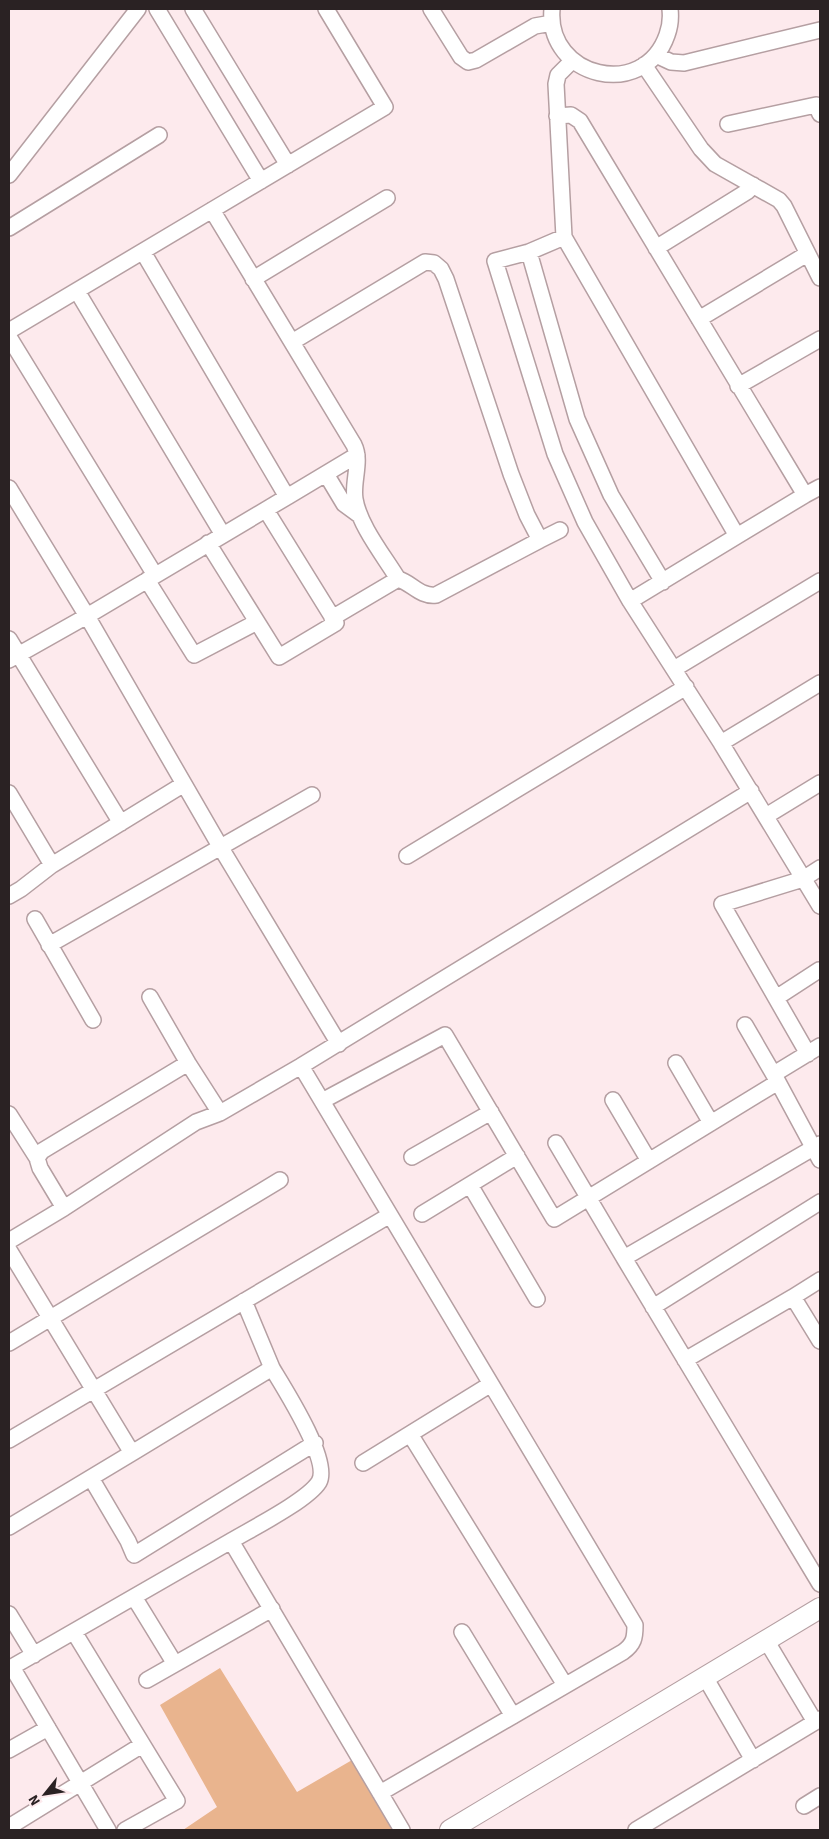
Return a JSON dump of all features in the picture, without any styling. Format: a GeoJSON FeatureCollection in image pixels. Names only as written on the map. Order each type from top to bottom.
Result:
{"type":"FeatureCollection","features":[{"type":"Feature","properties":{"kind":"street"},"geometry":{"type":"LineString","coordinates":[[9,175],[138,9]]}},
{"type":"Feature","properties":{"kind":"street"},"geometry":{"type":"LineString","coordinates":[[157,9],[261,181]]}},
{"type":"Feature","properties":{"kind":"street"},"geometry":{"type":"LineString","coordinates":[[193,9],[288,165]]}},
{"type":"Feature","properties":{"kind":"street"},"geometry":{"type":"LineString","coordinates":[[9,332],[385,108],[326,9]]}},
{"type":"Feature","properties":{"kind":"street"},"geometry":{"type":"LineString","coordinates":[[432,9],[460,57],[468,62],[476,60],[552,16],[556,37],[562,50],[572,61],[595,73],[607,75],[633,71],[656,55],[664,42],[669,28],[670,9]]}},
{"type":"Feature","properties":{"kind":"street"},"geometry":{"type":"LineString","coordinates":[[656,55],[672,62],[684,62],[820,30]]}},
{"type":"Feature","properties":{"kind":"street"},"geometry":{"type":"LineString","coordinates":[[572,61],[558,75],[556,84],[564,237],[737,536]]}},
{"type":"Feature","properties":{"kind":"street"},"geometry":{"type":"LineString","coordinates":[[644,65],[701,149],[715,164],[779,200],[784,206],[820,278]]}},
{"type":"Feature","properties":{"kind":"street"},"geometry":{"type":"LineString","coordinates":[[728,124],[816,105],[820,114]]}},
{"type":"Feature","properties":{"kind":"street"},"geometry":{"type":"LineString","coordinates":[[557,116],[571,115],[580,121],[805,495]]}},
{"type":"Feature","properties":{"kind":"street"},"geometry":{"type":"LineString","coordinates":[[9,228],[159,135]]}},
{"type":"Feature","properties":{"kind":"street"},"geometry":{"type":"LineString","coordinates":[[656,248],[748,191],[753,185]]}},
{"type":"Feature","properties":{"kind":"street"},"geometry":{"type":"LineString","coordinates":[[253,279],[387,198]]}},
{"type":"Feature","properties":{"kind":"street"},"geometry":{"type":"LineString","coordinates":[[212,210],[354,445],[357,456],[354,490],[359,515],[398,578],[407,582],[421,593],[430,596],[436,595],[560,530]]}},
{"type":"Feature","properties":{"kind":"street"},"geometry":{"type":"LineString","coordinates":[[564,237],[529,252],[495,261],[555,454],[585,522],[630,601],[752,791],[820,906]]}},
{"type":"Feature","properties":{"kind":"street"},"geometry":{"type":"LineString","coordinates":[[143,252],[287,497]]}},
{"type":"Feature","properties":{"kind":"street"},"geometry":{"type":"LineString","coordinates":[[529,252],[577,419],[611,495],[663,582]]}},
{"type":"Feature","properties":{"kind":"street"},"geometry":{"type":"LineString","coordinates":[[699,319],[807,254]]}},
{"type":"Feature","properties":{"kind":"street"},"geometry":{"type":"LineString","coordinates":[[292,342],[425,262],[434,262],[441,269],[446,280],[511,474],[540,540]]}},
{"type":"Feature","properties":{"kind":"street"},"geometry":{"type":"LineString","coordinates":[[77,291],[223,535]]}},
{"type":"Feature","properties":{"kind":"street"},"geometry":{"type":"LineString","coordinates":[[9,337],[151,577],[194,655],[257,622]]}},
{"type":"Feature","properties":{"kind":"street"},"geometry":{"type":"LineString","coordinates":[[738,386],[820,339]]}},
{"type":"Feature","properties":{"kind":"street"},"geometry":{"type":"LineString","coordinates":[[13,657],[87,616],[357,456]]}},
{"type":"Feature","properties":{"kind":"street"},"geometry":{"type":"LineString","coordinates":[[326,474],[344,504],[359,515]]}},
{"type":"Feature","properties":{"kind":"street"},"geometry":{"type":"LineString","coordinates":[[630,601],[820,487]]}},
{"type":"Feature","properties":{"kind":"street"},"geometry":{"type":"LineString","coordinates":[[9,488],[87,616],[221,848],[338,1044]]}},
{"type":"Feature","properties":{"kind":"street"},"geometry":{"type":"LineString","coordinates":[[208,544],[279,657],[336,623],[266,510]]}},
{"type":"Feature","properties":{"kind":"street"},"geometry":{"type":"LineString","coordinates":[[332,618],[398,578]]}},
{"type":"Feature","properties":{"kind":"street"},"geometry":{"type":"LineString","coordinates":[[674,669],[820,581]]}},
{"type":"Feature","properties":{"kind":"street"},"geometry":{"type":"LineString","coordinates":[[9,639],[13,657],[121,822]]}},
{"type":"Feature","properties":{"kind":"street"},"geometry":{"type":"LineString","coordinates":[[722,743],[820,683]]}},
{"type":"Feature","properties":{"kind":"street"},"geometry":{"type":"LineString","coordinates":[[407,856],[686,687]]}},
{"type":"Feature","properties":{"kind":"street"},"geometry":{"type":"LineString","coordinates":[[766,816],[820,783]]}},
{"type":"Feature","properties":{"kind":"street"},"geometry":{"type":"LineString","coordinates":[[9,896],[21,889],[52,864],[184,784]]}},
{"type":"Feature","properties":{"kind":"street"},"geometry":{"type":"LineString","coordinates":[[9,1241],[64,1208],[196,1122],[220,1113],[338,1044],[752,791]]}},
{"type":"Feature","properties":{"kind":"street"},"geometry":{"type":"LineString","coordinates":[[9,793],[15,816],[52,864]]}},
{"type":"Feature","properties":{"kind":"street"},"geometry":{"type":"LineString","coordinates":[[49,945],[312,795]]}},
{"type":"Feature","properties":{"kind":"street"},"geometry":{"type":"LineString","coordinates":[[322,1101],[445,1035],[554,1219],[711,1123],[814,1050],[776,998],[722,904],[803,879],[820,868]]}},
{"type":"Feature","properties":{"kind":"street"},"geometry":{"type":"LineString","coordinates":[[35,919],[93,1020]]}},
{"type":"Feature","properties":{"kind":"street"},"geometry":{"type":"LineString","coordinates":[[776,998],[819,970]]}},
{"type":"Feature","properties":{"kind":"street"},"geometry":{"type":"LineString","coordinates":[[150,997],[188,1063],[220,1113]]}},
{"type":"Feature","properties":{"kind":"street"},"geometry":{"type":"LineString","coordinates":[[624,1258],[818,1151],[745,1025]]}},
{"type":"Feature","properties":{"kind":"street"},"geometry":{"type":"LineString","coordinates":[[37,1158],[42,1151],[188,1063]]}},
{"type":"Feature","properties":{"kind":"street"},"geometry":{"type":"LineString","coordinates":[[676,1063],[711,1123]]}},
{"type":"Feature","properties":{"kind":"street"},"geometry":{"type":"LineString","coordinates":[[301,1066],[635,1625],[635,1637],[632,1645],[380,1793]]}},
{"type":"Feature","properties":{"kind":"street"},"geometry":{"type":"LineString","coordinates":[[613,1100],[649,1161]]}},
{"type":"Feature","properties":{"kind":"street"},"geometry":{"type":"LineString","coordinates":[[412,1157],[491,1112]]}},
{"type":"Feature","properties":{"kind":"street"},"geometry":{"type":"LineString","coordinates":[[9,1114],[37,1158],[40,1168],[64,1208]]}},
{"type":"Feature","properties":{"kind":"street"},"geometry":{"type":"LineString","coordinates":[[556,1143],[820,1584]]}},
{"type":"Feature","properties":{"kind":"street"},"geometry":{"type":"LineString","coordinates":[[422,1214],[517,1156]]}},
{"type":"Feature","properties":{"kind":"street"},"geometry":{"type":"LineString","coordinates":[[9,1343],[280,1180]]}},
{"type":"Feature","properties":{"kind":"street"},"geometry":{"type":"LineString","coordinates":[[470,1185],[537,1299]]}},
{"type":"Feature","properties":{"kind":"street"},"geometry":{"type":"LineString","coordinates":[[654,1308],[820,1202]]}},
{"type":"Feature","properties":{"kind":"street"},"geometry":{"type":"LineString","coordinates":[[9,1440],[390,1215]]}},
{"type":"Feature","properties":{"kind":"street"},"geometry":{"type":"LineString","coordinates":[[9,1250],[132,1453]]}},
{"type":"Feature","properties":{"kind":"street"},"geometry":{"type":"LineString","coordinates":[[685,1360],[820,1280]]}},
{"type":"Feature","properties":{"kind":"street"},"geometry":{"type":"LineString","coordinates":[[793,1297],[820,1341]]}},
{"type":"Feature","properties":{"kind":"street"},"geometry":{"type":"LineString","coordinates":[[108,1830],[10,1668],[309,1494],[320,1480],[321,1469],[314,1443],[272,1368],[244,1301]]}},
{"type":"Feature","properties":{"kind":"street"},"geometry":{"type":"LineString","coordinates":[[9,1527],[272,1368]]}},
{"type":"Feature","properties":{"kind":"street"},"geometry":{"type":"LineString","coordinates":[[363,1463],[491,1384]]}},
{"type":"Feature","properties":{"kind":"street"},"geometry":{"type":"LineString","coordinates":[[410,1434],[565,1686]]}},
{"type":"Feature","properties":{"kind":"street"},"geometry":{"type":"LineString","coordinates":[[91,1478],[128,1541],[134,1555],[314,1443]]}},
{"type":"Feature","properties":{"kind":"street"},"geometry":{"type":"LineString","coordinates":[[231,1541],[402,1830]]}},
{"type":"Feature","properties":{"kind":"street"},"geometry":{"type":"LineString","coordinates":[[134,1597],[175,1664]]}},
{"type":"Feature","properties":{"kind":"street"},"geometry":{"type":"LineString","coordinates":[[450,1830],[820,1608]]}},
{"type":"Feature","properties":{"kind":"street"},"geometry":{"type":"LineString","coordinates":[[147,1680],[272,1609]]}},
{"type":"Feature","properties":{"kind":"street"},"geometry":{"type":"LineString","coordinates":[[9,1614],[34,1655]]}},
{"type":"Feature","properties":{"kind":"street"},"geometry":{"type":"LineString","coordinates":[[74,1632],[177,1801],[126,1830]]}},
{"type":"Feature","properties":{"kind":"street"},"geometry":{"type":"LineString","coordinates":[[462,1632],[513,1716]]}},
{"type":"Feature","properties":{"kind":"street"},"geometry":{"type":"LineString","coordinates":[[636,1830],[818,1720],[766,1640]]}},
{"type":"Feature","properties":{"kind":"street"},"geometry":{"type":"LineString","coordinates":[[705,1677],[753,1760]]}},
{"type":"Feature","properties":{"kind":"street"},"geometry":{"type":"LineString","coordinates":[[9,1750],[48,1728]]}},
{"type":"Feature","properties":{"kind":"street"},"geometry":{"type":"LineString","coordinates":[[9,1827],[142,1745]]}},
{"type":"Feature","properties":{"kind":"street"},"geometry":{"type":"LineString","coordinates":[[804,1806],[820,1796]]}},
{"type":"Feature","properties":{"kind":"shaded area"},"geometry":{"type":"Polygon","coordinates":[[[220,1668],[297,1792],[359,1756],[402,1830],[183,1830],[217,1807],[160,1705],[220,1668]]]}}]}
